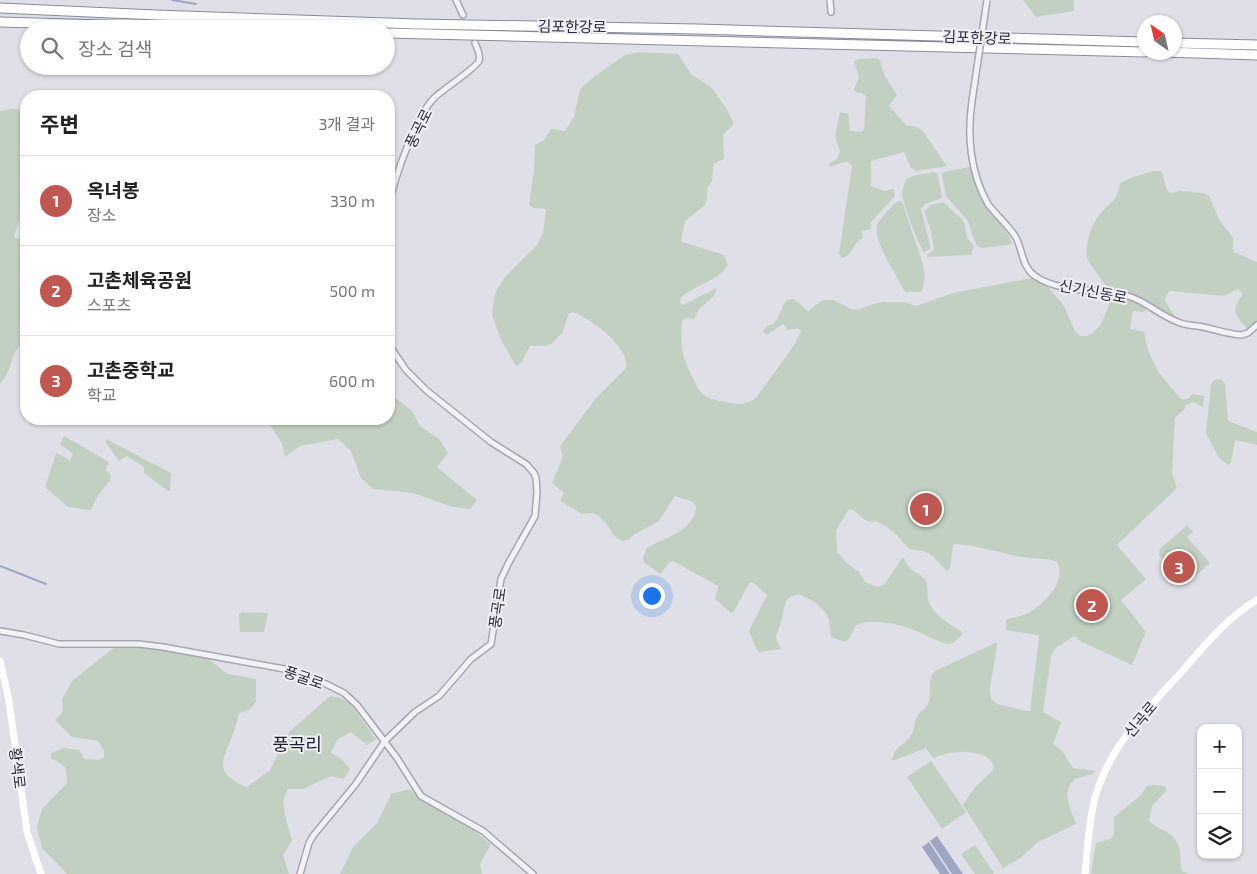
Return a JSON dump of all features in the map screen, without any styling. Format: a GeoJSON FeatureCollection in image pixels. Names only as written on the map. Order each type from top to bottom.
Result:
{"type":"FeatureCollection","features":[{"type":"Feature","properties":{"kind":"highway","name":"김포한강로"},"geometry":{"type":"LineString","coordinates":[[0,8],[313,20]]}},
{"type":"Feature","properties":{"kind":"highway"},"geometry":{"type":"LineString","coordinates":[[0,22],[20,23]]}},
{"type":"Feature","properties":{"kind":"highway","name":"김포한강로"},"geometry":{"type":"LineString","coordinates":[[395,23],[697,29],[1137,42]]}},
{"type":"Feature","properties":{"kind":"highway","name":"김포한강로"},"geometry":{"type":"LineString","coordinates":[[395,33],[1137,52]]}},
{"type":"Feature","properties":{"kind":"highway"},"geometry":{"type":"LineString","coordinates":[[1182,42],[1257,45]]}},
{"type":"Feature","properties":{"kind":"highway"},"geometry":{"type":"LineString","coordinates":[[1182,53],[1257,55]]}},
{"type":"Feature","properties":{"kind":"street"},"geometry":{"type":"LineString","coordinates":[[456,0],[463,15]]}},
{"type":"Feature","properties":{"kind":"street"},"geometry":{"type":"LineString","coordinates":[[830,0],[831,12]]}},
{"type":"Feature","properties":{"kind":"street","name":"신기신동로"},"geometry":{"type":"LineString","coordinates":[[987,0],[969,120],[969,144],[979,182],[991,207],[1015,236],[1024,261],[1034,275],[1047,282],[1070,288],[1130,297],[1185,325],[1241,335],[1248,333],[1257,326]]}},
{"type":"Feature","properties":{"kind":"street","name":"풍곡로"},"geometry":{"type":"LineString","coordinates":[[395,185],[402,163],[424,112],[443,90],[479,62],[479,53],[475,43]]}},
{"type":"Feature","properties":{"kind":"street","name":"풍곡로"},"geometry":{"type":"LineString","coordinates":[[300,874],[313,836],[356,785],[385,741],[415,712],[445,690],[471,659],[492,644],[501,579],[535,516],[538,492],[534,473],[526,464],[491,442],[433,396],[406,370],[395,354]]}},
{"type":"Feature","properties":{"kind":"street","name":"신곡로"},"geometry":{"type":"LineString","coordinates":[[1085,874],[1096,792],[1118,747],[1137,721],[1216,634],[1239,612],[1257,600]]}},
{"type":"Feature","properties":{"kind":"street","name":"풍굴로"},"geometry":{"type":"LineString","coordinates":[[0,631],[59,644],[154,646],[290,670],[309,676],[344,693],[357,705],[385,741],[422,796],[483,830],[533,874]]}},
{"type":"Feature","properties":{"kind":"street","name":"황색로"},"geometry":{"type":"LineString","coordinates":[[0,661],[9,701],[27,832],[41,874]]}},
{"type":"Feature","properties":{"kind":"green space"},"geometry":{"type":"Polygon","coordinates":[[[1023,0],[1074,0],[1074,11],[1036,17],[1023,0]]]}},
{"type":"Feature","properties":{"kind":"green space"},"geometry":{"type":"Polygon","coordinates":[[[638,52],[678,54],[691,74],[712,88],[734,123],[723,135],[724,159],[713,166],[712,181],[707,189],[707,200],[704,206],[685,221],[681,240],[682,242],[724,255],[728,265],[718,276],[685,294],[680,299],[683,305],[717,288],[713,297],[699,309],[694,319],[686,318],[682,321],[681,337],[684,358],[697,387],[706,396],[711,399],[738,404],[749,402],[756,398],[794,345],[801,331],[798,328],[788,330],[783,324],[767,335],[763,331],[775,322],[786,301],[794,299],[808,311],[821,301],[826,300],[834,300],[851,309],[858,310],[883,302],[904,302],[916,306],[953,293],[1031,278],[1047,286],[1064,306],[1075,331],[1080,336],[1087,336],[1097,329],[1112,296],[1131,299],[1148,308],[1143,312],[1133,311],[1130,329],[1144,332],[1148,350],[1158,372],[1180,398],[1184,400],[1192,394],[1204,396],[1203,407],[1193,402],[1186,405],[1184,410],[1175,417],[1172,473],[1177,488],[1117,545],[1146,579],[1121,600],[1146,632],[1132,665],[1082,642],[1074,636],[1056,648],[1051,656],[1043,712],[1061,722],[1053,744],[1063,752],[1073,768],[1097,771],[1075,779],[1068,790],[1068,801],[1076,824],[1038,842],[1019,859],[1003,868],[963,805],[975,787],[993,770],[991,761],[987,757],[975,753],[964,752],[949,753],[933,758],[926,748],[892,761],[893,755],[897,748],[912,734],[917,717],[928,703],[930,680],[935,671],[995,643],[997,643],[997,646],[990,688],[991,699],[997,704],[1030,711],[1039,637],[1037,635],[1006,630],[1006,620],[1028,613],[1047,598],[1059,577],[1057,562],[956,544],[953,545],[950,569],[947,571],[928,553],[909,549],[885,525],[867,521],[849,509],[836,530],[837,552],[859,572],[865,582],[877,587],[884,585],[902,558],[904,558],[908,566],[925,580],[928,599],[933,610],[961,631],[962,635],[953,643],[947,644],[900,626],[870,622],[856,625],[849,639],[844,642],[831,637],[826,613],[816,603],[799,594],[790,597],[786,601],[776,636],[781,649],[759,652],[749,631],[767,595],[755,584],[750,582],[734,611],[731,613],[715,599],[718,586],[673,561],[660,574],[644,562],[643,558],[646,549],[684,529],[690,523],[696,507],[693,502],[675,496],[659,521],[628,540],[623,541],[614,536],[606,523],[597,515],[592,513],[582,514],[560,501],[564,493],[552,483],[563,457],[560,446],[597,397],[626,368],[626,360],[616,343],[608,335],[589,320],[573,312],[569,314],[562,333],[551,344],[546,346],[530,346],[521,363],[516,366],[501,340],[492,315],[494,298],[497,289],[505,277],[537,245],[543,233],[546,209],[533,208],[529,205],[535,145],[544,140],[551,129],[565,131],[574,117],[580,89],[625,55],[638,52]]]}},
{"type":"Feature","properties":{"kind":"green space"},"geometry":{"type":"Polygon","coordinates":[[[877,58],[880,60],[884,75],[897,95],[889,106],[907,126],[914,126],[922,130],[947,166],[917,171],[911,168],[904,152],[871,161],[871,186],[885,191],[894,189],[895,196],[871,222],[871,229],[862,231],[863,238],[856,244],[849,255],[842,258],[839,254],[852,166],[848,162],[830,167],[829,164],[837,159],[840,151],[835,136],[840,112],[848,114],[850,131],[861,132],[864,129],[866,96],[854,90],[859,77],[854,61],[877,58]]]}},
{"type":"Feature","properties":{"kind":"green space"},"geometry":{"type":"Polygon","coordinates":[[[20,110],[20,220],[14,235],[15,238],[20,239],[20,345],[13,356],[5,378],[0,384],[0,111],[20,110]]]}},
{"type":"Feature","properties":{"kind":"green space"},"geometry":{"type":"Polygon","coordinates":[[[970,167],[990,209],[1009,236],[1012,244],[984,248],[978,247],[968,221],[946,196],[943,172],[970,167]]]}},
{"type":"Feature","properties":{"kind":"green space"},"geometry":{"type":"Polygon","coordinates":[[[1153,171],[1162,172],[1167,190],[1170,193],[1181,191],[1203,193],[1209,196],[1219,219],[1233,238],[1233,252],[1257,262],[1257,322],[1249,330],[1240,321],[1236,313],[1236,304],[1243,294],[1238,289],[1224,296],[1170,291],[1165,301],[1176,319],[1137,296],[1109,290],[1088,260],[1087,247],[1091,229],[1100,214],[1116,197],[1120,183],[1153,171]]]}},
{"type":"Feature","properties":{"kind":"green space"},"geometry":{"type":"Polygon","coordinates":[[[937,173],[942,196],[940,199],[925,204],[921,209],[930,245],[930,249],[924,252],[911,224],[902,193],[905,182],[910,177],[937,173]]]}},
{"type":"Feature","properties":{"kind":"green space"},"geometry":{"type":"Polygon","coordinates":[[[898,201],[901,201],[903,204],[923,265],[925,279],[921,292],[905,292],[886,259],[879,241],[877,224],[898,201]]]}},
{"type":"Feature","properties":{"kind":"green space"},"geometry":{"type":"Polygon","coordinates":[[[943,202],[962,219],[967,238],[974,246],[971,255],[927,257],[934,249],[931,231],[924,211],[931,205],[943,202]]]}},
{"type":"Feature","properties":{"kind":"green space"},"geometry":{"type":"Polygon","coordinates":[[[1219,379],[1225,384],[1228,421],[1257,432],[1257,445],[1235,440],[1229,465],[1219,458],[1206,433],[1211,384],[1214,380],[1219,379]]]}},
{"type":"Feature","properties":{"kind":"green space"},"geometry":{"type":"Polygon","coordinates":[[[395,398],[397,399],[412,411],[420,426],[439,439],[448,453],[437,467],[477,500],[470,509],[453,507],[413,493],[373,489],[361,478],[351,451],[338,439],[300,446],[285,457],[282,443],[270,425],[395,425],[395,398]]]}},
{"type":"Feature","properties":{"kind":"green space"},"geometry":{"type":"Polygon","coordinates":[[[64,436],[109,462],[106,470],[111,475],[110,480],[97,497],[91,510],[68,507],[45,487],[56,453],[70,460],[73,454],[60,444],[64,436]]]}},
{"type":"Feature","properties":{"kind":"green space"},"geometry":{"type":"Polygon","coordinates":[[[106,439],[171,473],[170,491],[144,473],[144,467],[127,456],[119,461],[106,443],[106,439]]]}},
{"type":"Feature","properties":{"kind":"green space"},"geometry":{"type":"Polygon","coordinates":[[[1187,525],[1193,532],[1187,537],[1210,563],[1185,585],[1159,555],[1160,549],[1187,525]]]}},
{"type":"Feature","properties":{"kind":"green space"},"geometry":{"type":"Polygon","coordinates":[[[242,612],[268,613],[264,632],[240,632],[239,614],[242,612]]]}},
{"type":"Feature","properties":{"kind":"green space"},"geometry":{"type":"Polygon","coordinates":[[[116,646],[154,648],[205,656],[227,674],[256,679],[256,702],[249,710],[239,713],[223,761],[225,773],[230,778],[247,787],[270,770],[289,732],[330,696],[349,702],[376,739],[367,745],[351,732],[337,740],[331,753],[342,759],[350,769],[344,779],[331,776],[303,789],[288,789],[283,800],[292,841],[283,855],[289,874],[67,874],[42,848],[37,827],[42,809],[67,783],[66,768],[51,759],[51,753],[64,748],[79,750],[84,759],[98,760],[104,758],[104,751],[98,741],[72,737],[55,720],[63,712],[62,699],[72,681],[116,646]]]}},
{"type":"Feature","properties":{"kind":"green space"},"geometry":{"type":"Polygon","coordinates":[[[931,761],[966,812],[942,829],[907,777],[931,761]]]}},
{"type":"Feature","properties":{"kind":"green space"},"geometry":{"type":"Polygon","coordinates":[[[1147,786],[1164,786],[1167,790],[1152,806],[1149,820],[1152,824],[1169,833],[1176,841],[1180,850],[1182,871],[1189,874],[1091,874],[1096,843],[1110,839],[1114,835],[1114,817],[1141,795],[1147,786]]]}},
{"type":"Feature","properties":{"kind":"green space"},"geometry":{"type":"Polygon","coordinates":[[[410,789],[428,804],[467,824],[491,844],[480,864],[482,874],[340,874],[353,847],[377,823],[391,794],[410,789]]]}},
{"type":"Feature","properties":{"kind":"green space"},"geometry":{"type":"Polygon","coordinates":[[[975,845],[993,874],[975,874],[961,854],[975,845]]]}},
{"type":"Feature","properties":{"kind":"water"},"geometry":{"type":"Polygon","coordinates":[[[937,836],[963,874],[952,874],[930,841],[937,836]]]}},
{"type":"Feature","properties":{"kind":"water"},"geometry":{"type":"Polygon","coordinates":[[[929,842],[950,874],[940,874],[922,847],[929,842]]]}},
{"type":"Feature","properties":{"kind":"waterway"},"geometry":{"type":"LineString","coordinates":[[172,0],[196,4]]}},
{"type":"Feature","properties":{"kind":"waterway"},"geometry":{"type":"LineString","coordinates":[[0,566],[46,584]]}},
{"type":"Feature","properties":{"kind":"place","name":"옥녀봉"},"geometry":{"type":"Point","coordinates":[926,509]}},
{"type":"Feature","properties":{"kind":"place","name":"고촌중학교"},"geometry":{"type":"Point","coordinates":[1179,567]}},
{"type":"Feature","properties":{"kind":"place","name":"고촌체육공원"},"geometry":{"type":"Point","coordinates":[1092,605]}},
{"type":"Feature","properties":{"kind":"district","name":"풍곡리"},"geometry":{"type":"Point","coordinates":[297,744]}}]}
